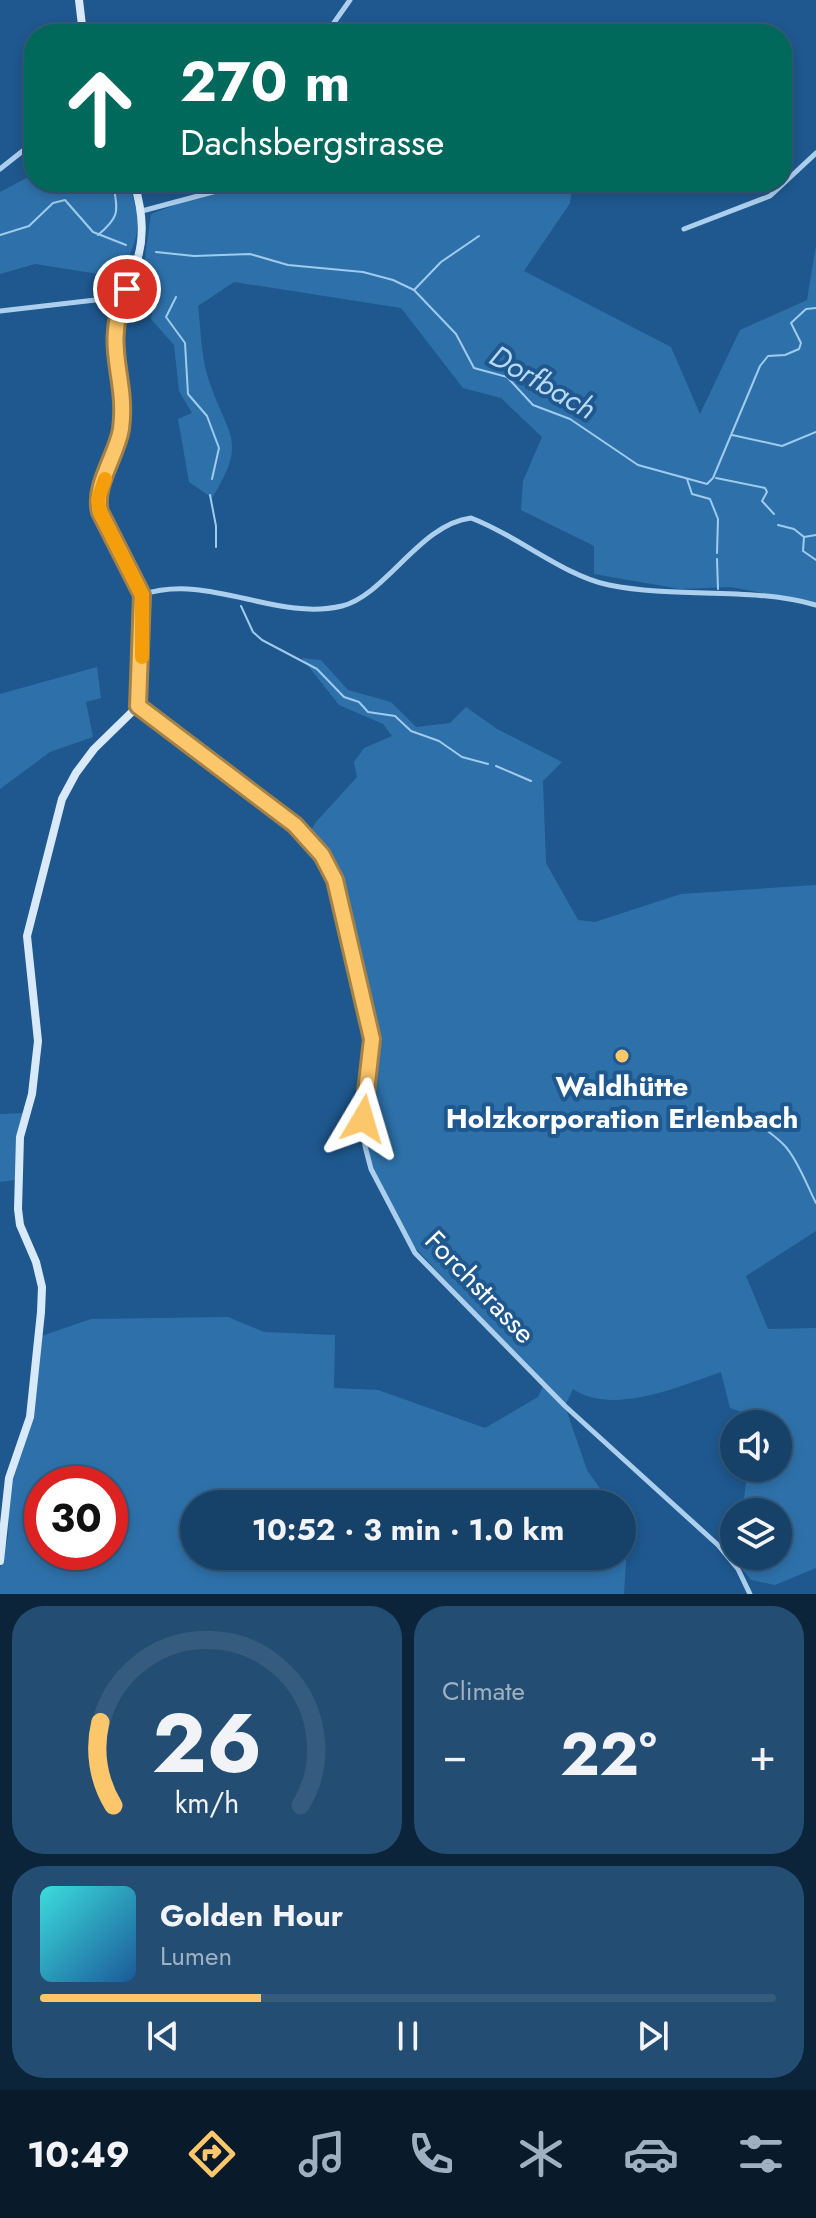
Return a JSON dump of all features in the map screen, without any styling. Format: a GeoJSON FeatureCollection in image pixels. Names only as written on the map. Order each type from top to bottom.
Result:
{"type":"FeatureCollection","features":[{"type":"Feature","properties":{"kind":"street"},"geometry":{"type":"LineString","coordinates":[[79,0],[82,24]]}},
{"type":"Feature","properties":{"kind":"street"},"geometry":{"type":"LineString","coordinates":[[333,24],[350,0]]}},
{"type":"Feature","properties":{"kind":"street"},"geometry":{"type":"LineString","coordinates":[[0,169],[24,150]]}},
{"type":"Feature","properties":{"kind":"street"},"geometry":{"type":"LineString","coordinates":[[792,175],[816,153]]}},
{"type":"Feature","properties":{"kind":"street"},"geometry":{"type":"LineString","coordinates":[[0,1561],[9,1478],[30,1417],[42,1287],[36,1262],[20,1225],[18,1209],[20,1137],[32,1094],[38,1041],[27,936],[62,799],[76,773],[107,735],[138,706],[142,595],[98,506],[100,490],[121,431],[114,334],[120,303],[142,245],[142,211],[137,192]]}},
{"type":"Feature","properties":{"kind":"street"},"geometry":{"type":"LineString","coordinates":[[142,211],[215,192]]}},
{"type":"Feature","properties":{"kind":"street"},"geometry":{"type":"LineString","coordinates":[[684,229],[774,192]]}},
{"type":"Feature","properties":{"kind":"street"},"geometry":{"type":"LineString","coordinates":[[0,311],[104,299],[120,303]]}},
{"type":"Feature","properties":{"kind":"street"},"geometry":{"type":"LineString","coordinates":[[142,595],[183,589],[288,606],[343,606],[360,597],[439,530],[455,520],[471,518],[609,585],[702,594],[741,592],[816,605]]}},
{"type":"Feature","properties":{"kind":"street","name":"Forchstrasse"},"geometry":{"type":"LineString","coordinates":[[138,706],[295,825],[322,855],[335,880],[372,1039],[363,1119],[365,1146],[371,1169],[403,1235],[428,1268],[496,1332],[565,1406],[718,1545],[738,1569],[750,1594]]}},
{"type":"Feature","properties":{"kind":"shaded area"},"geometry":{"type":"Polygon","coordinates":[[[24,179],[24,192],[131,192],[137,231],[131,252],[118,277],[35,264],[0,274],[0,192],[24,179]]]}},
{"type":"Feature","properties":{"kind":"shaded area"},"geometry":{"type":"Polygon","coordinates":[[[222,192],[572,192],[570,203],[524,271],[671,347],[700,414],[740,330],[807,300],[816,246],[816,603],[731,587],[680,589],[594,574],[594,546],[521,510],[523,481],[542,437],[501,398],[463,388],[401,308],[234,282],[198,306],[206,372],[228,427],[232,450],[223,479],[212,498],[189,482],[178,419],[192,413],[179,391],[174,345],[151,319],[158,286],[143,271],[151,214],[222,192]]]}},
{"type":"Feature","properties":{"kind":"shaded area"},"geometry":{"type":"Polygon","coordinates":[[[302,658],[321,660],[348,690],[391,702],[416,727],[450,723],[466,707],[497,729],[562,762],[543,781],[546,863],[578,920],[595,922],[681,894],[816,885],[816,1231],[746,1276],[768,1329],[816,1328],[816,1568],[775,1585],[751,1580],[743,1570],[792,1570],[792,1498],[744,1498],[746,1482],[792,1482],[792,1410],[730,1408],[721,1372],[667,1391],[627,1399],[589,1397],[573,1389],[565,1406],[587,1470],[601,1490],[180,1490],[180,1570],[625,1570],[624,1594],[0,1594],[0,1569],[8,1537],[10,1489],[34,1408],[39,1337],[91,1319],[228,1317],[264,1332],[335,1335],[334,1388],[378,1390],[485,1428],[538,1397],[544,1384],[403,1235],[371,1169],[365,1146],[366,1016],[335,880],[307,837],[316,822],[357,777],[354,762],[364,748],[392,736],[383,724],[339,705],[302,658]]]}},
{"type":"Feature","properties":{"kind":"shaded area"},"geometry":{"type":"Polygon","coordinates":[[[97,667],[101,698],[86,702],[93,737],[50,752],[0,789],[0,694],[97,667]]]}},
{"type":"Feature","properties":{"kind":"shaded area"},"geometry":{"type":"Polygon","coordinates":[[[24,1113],[15,1180],[0,1182],[0,1114],[24,1113]]]}},
{"type":"Feature","properties":{"kind":"waterway"},"geometry":{"type":"LineString","coordinates":[[98,235],[116,212],[115,192]]}},
{"type":"Feature","properties":{"kind":"waterway","name":"Dorfbach"},"geometry":{"type":"LineString","coordinates":[[0,235],[29,226],[53,203],[65,200],[93,232],[126,245]]}},
{"type":"Feature","properties":{"kind":"waterway"},"geometry":{"type":"LineString","coordinates":[[414,290],[441,262],[479,236]]}},
{"type":"Feature","properties":{"kind":"waterway","name":"Dorfbach"},"geometry":{"type":"LineString","coordinates":[[156,252],[194,256],[250,254],[288,265],[363,272],[393,280],[414,290],[456,334],[474,368],[507,377],[533,405],[570,419],[638,465],[707,484],[713,478],[760,366],[768,356],[785,355],[799,349],[801,343],[791,323],[806,309],[816,308]]}},
{"type":"Feature","properties":{"kind":"waterway"},"geometry":{"type":"LineString","coordinates":[[176,297],[166,317],[185,343],[188,394],[207,416],[219,448],[212,479]]}},
{"type":"Feature","properties":{"kind":"waterway"},"geometry":{"type":"LineString","coordinates":[[732,435],[782,446],[816,432]]}},
{"type":"Feature","properties":{"kind":"waterway"},"geometry":{"type":"LineString","coordinates":[[716,478],[765,488],[767,492],[762,501],[774,514]]}},
{"type":"Feature","properties":{"kind":"waterway"},"geometry":{"type":"LineString","coordinates":[[687,479],[692,494],[710,499],[718,519],[717,553]]}},
{"type":"Feature","properties":{"kind":"waterway"},"geometry":{"type":"LineString","coordinates":[[210,495],[216,526],[216,547]]}},
{"type":"Feature","properties":{"kind":"waterway"},"geometry":{"type":"LineString","coordinates":[[778,525],[794,529],[804,537],[816,535]]}},
{"type":"Feature","properties":{"kind":"waterway"},"geometry":{"type":"LineString","coordinates":[[804,537],[803,551],[816,560]]}},
{"type":"Feature","properties":{"kind":"waterway"},"geometry":{"type":"LineString","coordinates":[[717,559],[718,589]]}},
{"type":"Feature","properties":{"kind":"waterway"},"geometry":{"type":"LineString","coordinates":[[241,606],[253,632],[262,640],[317,669],[344,697],[359,702],[368,712],[395,716],[411,731],[439,741],[462,757],[488,764]]}},
{"type":"Feature","properties":{"kind":"waterway"},"geometry":{"type":"LineString","coordinates":[[496,766],[531,781]]}},
{"type":"Feature","properties":{"kind":"waterway"},"geometry":{"type":"LineString","coordinates":[[698,1111],[723,1113],[745,1120],[776,1137],[794,1158],[816,1203]]}},
{"type":"Feature","properties":{"kind":"slow traffic"},"geometry":{"type":"LineString","coordinates":[[105,479],[98,506],[142,595],[142,657]]}},
{"type":"Feature","properties":{"kind":"place","name":"Waldhütte Holzkorporation Erlenbach"},"geometry":{"type":"Point","coordinates":[622,1056]}},
{"type":"Feature","properties":{"kind":"route"},"geometry":{"type":"LineString","coordinates":[[127,289],[120,303],[114,334],[121,431],[100,490],[98,506],[142,595],[142,662],[138,706],[295,825],[322,855],[335,880],[372,1039],[363,1119]]}}]}
